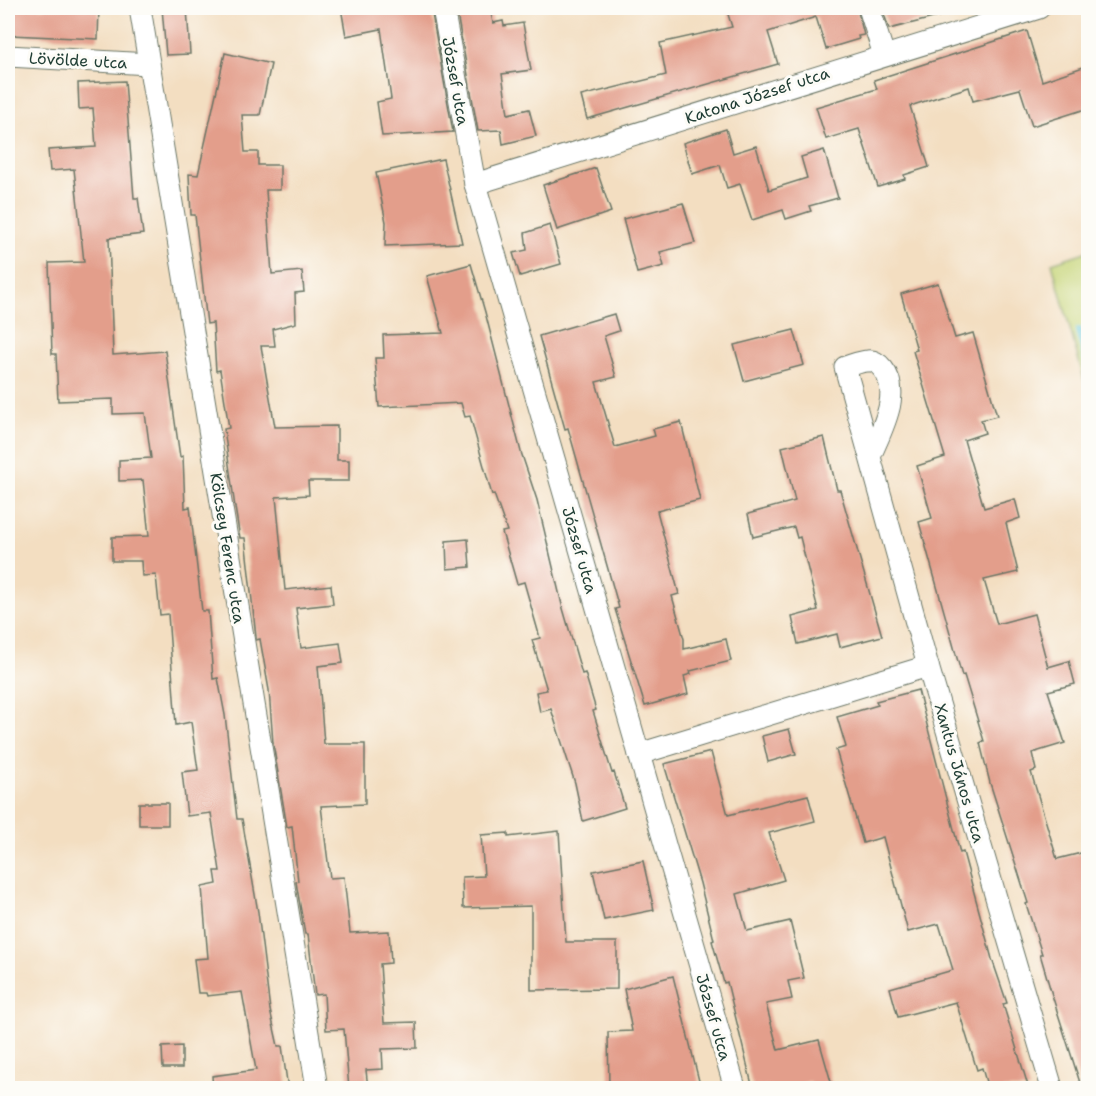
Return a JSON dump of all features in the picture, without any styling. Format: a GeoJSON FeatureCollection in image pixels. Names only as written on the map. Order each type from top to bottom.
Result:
{"type":"FeatureCollection","features":[{"type":"Feature","properties":{"kind":"street","name":"Kölcsey Ferenc utca"},"geometry":{"type":"LineString","coordinates":[[140,8],[317,1089]]}},
{"type":"Feature","properties":{"kind":"street","name":"József utca"},"geometry":{"type":"LineString","coordinates":[[443,8],[475,184],[735,1089]]}},
{"type":"Feature","properties":{"kind":"street"},"geometry":{"type":"LineString","coordinates":[[869,8],[884,55]]}},
{"type":"Feature","properties":{"kind":"street","name":"Katona József utca"},"geometry":{"type":"LineString","coordinates":[[475,184],[1039,8]]}},
{"type":"Feature","properties":{"kind":"street","name":"Lövölde utca"},"geometry":{"type":"LineString","coordinates":[[8,56],[149,64]]}},
{"type":"Feature","properties":{"kind":"street","name":"Xantus János utca"},"geometry":{"type":"LineString","coordinates":[[870,457],[928,666],[1052,1089]]}},
{"type":"Feature","properties":{"kind":"street"},"geometry":{"type":"LineString","coordinates":[[639,754],[928,666]]}},
{"type":"Feature","properties":{"kind":"green space"},"geometry":{"type":"Polygon","coordinates":[[[1088,251],[1088,394],[1052,263],[1088,251]]]}},
{"type":"Feature","properties":{"kind":"building"},"geometry":{"type":"Polygon","coordinates":[[[11,8],[99,8],[98,39],[10,35],[11,8]]]}},
{"type":"Feature","properties":{"kind":"building"},"geometry":{"type":"Polygon","coordinates":[[[162,8],[187,8],[190,54],[166,55],[162,8]]]}},
{"type":"Feature","properties":{"kind":"building"},"geometry":{"type":"Polygon","coordinates":[[[341,8],[431,8],[453,132],[382,136],[377,102],[391,99],[381,29],[346,36],[341,8]]]}},
{"type":"Feature","properties":{"kind":"building"},"geometry":{"type":"Polygon","coordinates":[[[456,8],[490,8],[493,23],[503,21],[504,26],[523,23],[531,70],[502,74],[508,114],[529,109],[536,136],[503,144],[501,130],[478,131],[456,8]]]}},
{"type":"Feature","properties":{"kind":"building"},"geometry":{"type":"Polygon","coordinates":[[[726,8],[857,8],[864,35],[858,36],[859,39],[826,49],[816,17],[768,32],[778,64],[587,119],[581,96],[666,75],[660,43],[732,27],[726,8]]]}},
{"type":"Feature","properties":{"kind":"building"},"geometry":{"type":"Polygon","coordinates":[[[882,8],[944,8],[945,15],[889,29],[882,8]]]}},
{"type":"Feature","properties":{"kind":"building"},"geometry":{"type":"Polygon","coordinates":[[[1027,31],[1042,81],[1089,65],[1089,108],[1032,126],[1020,89],[973,101],[969,87],[910,106],[929,167],[904,175],[905,179],[878,187],[859,129],[826,139],[816,107],[877,89],[874,80],[1027,31]]]}},
{"type":"Feature","properties":{"kind":"building"},"geometry":{"type":"Polygon","coordinates":[[[225,53],[271,64],[260,115],[242,115],[245,152],[258,152],[258,165],[280,165],[280,190],[266,190],[272,274],[302,271],[304,292],[295,293],[296,323],[273,329],[275,346],[261,346],[275,427],[337,426],[337,460],[349,460],[349,481],[308,481],[309,495],[276,497],[285,590],[331,585],[333,604],[296,608],[301,648],[340,643],[343,663],[318,666],[324,744],[365,744],[365,804],[321,806],[330,878],[344,877],[350,933],[389,931],[391,963],[380,964],[384,1023],[416,1022],[417,1048],[382,1049],[383,1069],[366,1070],[368,1089],[349,1089],[344,1029],[326,1030],[324,994],[315,995],[308,934],[305,934],[296,882],[298,881],[292,826],[287,827],[273,743],[269,690],[260,639],[256,640],[245,538],[240,538],[235,507],[224,429],[229,428],[220,370],[216,371],[213,323],[207,324],[195,215],[191,215],[189,174],[198,175],[225,53]]]}},
{"type":"Feature","properties":{"kind":"building"},"geometry":{"type":"Polygon","coordinates":[[[125,81],[134,198],[138,198],[143,234],[109,238],[113,355],[165,351],[180,457],[183,456],[185,508],[190,507],[202,611],[208,611],[213,679],[218,678],[225,715],[237,819],[242,819],[258,912],[270,1010],[278,1046],[282,1046],[288,1089],[213,1089],[212,1076],[256,1070],[242,992],[207,996],[206,993],[198,993],[194,959],[208,958],[202,887],[217,884],[215,871],[220,871],[211,813],[187,816],[182,772],[198,770],[191,722],[176,725],[168,614],[160,615],[156,575],[142,576],[141,561],[112,561],[112,537],[149,536],[143,480],[119,481],[119,460],[151,458],[145,413],[113,414],[113,399],[58,401],[56,354],[52,354],[49,263],[84,262],[74,169],[50,171],[48,150],[96,147],[93,108],[79,109],[78,83],[125,81]]]}},
{"type":"Feature","properties":{"kind":"building"},"geometry":{"type":"Polygon","coordinates":[[[726,129],[733,153],[756,146],[769,190],[807,178],[801,157],[824,150],[838,198],[809,206],[811,211],[786,219],[783,210],[752,220],[740,184],[727,188],[720,165],[692,174],[683,143],[726,129]]]}},
{"type":"Feature","properties":{"kind":"building"},"geometry":{"type":"Polygon","coordinates":[[[443,159],[462,243],[385,246],[386,222],[376,173],[443,159]]]}},
{"type":"Feature","properties":{"kind":"building"},"geometry":{"type":"Polygon","coordinates":[[[596,168],[611,212],[557,230],[543,185],[596,168]]]}},
{"type":"Feature","properties":{"kind":"building"},"geometry":{"type":"Polygon","coordinates":[[[683,203],[695,243],[660,252],[664,266],[637,273],[623,219],[683,203]]]}},
{"type":"Feature","properties":{"kind":"building"},"geometry":{"type":"Polygon","coordinates":[[[550,225],[561,264],[520,276],[513,253],[527,250],[525,233],[550,225]]]}},
{"type":"Feature","properties":{"kind":"building"},"geometry":{"type":"Polygon","coordinates":[[[471,264],[521,452],[537,500],[562,605],[582,674],[585,673],[596,710],[593,711],[612,773],[614,772],[625,808],[583,821],[575,783],[551,709],[540,712],[536,692],[547,690],[532,640],[540,638],[524,582],[517,584],[502,532],[507,531],[494,494],[492,495],[470,416],[465,417],[461,403],[379,407],[375,358],[384,358],[383,335],[443,333],[427,276],[471,264]]]}},
{"type":"Feature","properties":{"kind":"building"},"geometry":{"type":"Polygon","coordinates":[[[938,283],[955,338],[973,333],[997,416],[981,420],[985,433],[964,440],[984,508],[1015,499],[1020,518],[1006,523],[1018,572],[984,580],[997,624],[1034,614],[1048,667],[1069,661],[1075,684],[1048,691],[1065,743],[1032,753],[1036,770],[1031,772],[1057,859],[1089,851],[1089,1089],[1082,1089],[1052,995],[1026,904],[1028,903],[990,783],[980,743],[984,741],[964,675],[962,676],[919,522],[932,518],[917,466],[945,457],[913,351],[917,350],[901,294],[938,283]]]}},
{"type":"Feature","properties":{"kind":"building"},"geometry":{"type":"Polygon","coordinates":[[[614,314],[619,331],[604,336],[616,377],[596,382],[615,447],[655,436],[653,429],[681,422],[700,500],[657,511],[679,594],[672,596],[684,639],[684,649],[726,639],[731,661],[690,671],[691,674],[684,676],[688,694],[645,706],[615,609],[619,608],[568,428],[565,429],[539,336],[614,314]]]}},
{"type":"Feature","properties":{"kind":"building"},"geometry":{"type":"Polygon","coordinates":[[[794,330],[804,365],[744,381],[734,345],[794,330]]]}},
{"type":"Feature","properties":{"kind":"building"},"geometry":{"type":"Polygon","coordinates":[[[824,437],[837,490],[840,490],[882,636],[840,647],[837,634],[798,644],[792,617],[818,610],[800,537],[797,538],[794,527],[753,537],[748,514],[795,501],[782,447],[824,437]]]}},
{"type":"Feature","properties":{"kind":"building"},"geometry":{"type":"Polygon","coordinates":[[[468,539],[470,567],[447,569],[446,541],[468,539]]]}},
{"type":"Feature","properties":{"kind":"building"},"geometry":{"type":"Polygon","coordinates":[[[918,690],[960,853],[963,852],[992,959],[1007,1003],[1003,1004],[1029,1089],[988,1089],[982,1068],[977,1070],[956,1002],[898,1017],[890,988],[953,970],[939,924],[908,932],[883,837],[863,843],[836,750],[846,747],[837,717],[878,705],[876,701],[918,690]]]}},
{"type":"Feature","properties":{"kind":"building"},"geometry":{"type":"Polygon","coordinates":[[[789,729],[796,754],[768,762],[762,736],[789,729]]]}},
{"type":"Feature","properties":{"kind":"building"},"geometry":{"type":"Polygon","coordinates":[[[711,752],[728,815],[808,795],[815,821],[769,833],[784,880],[737,894],[747,931],[790,921],[804,978],[788,981],[792,999],[766,1004],[778,1050],[819,1040],[833,1089],[812,1089],[810,1081],[786,1089],[753,1089],[727,982],[724,983],[712,941],[714,940],[700,883],[664,764],[711,752]]]}},
{"type":"Feature","properties":{"kind":"building"},"geometry":{"type":"Polygon","coordinates":[[[139,803],[168,803],[168,825],[139,825],[139,803]]]}},
{"type":"Feature","properties":{"kind":"building"},"geometry":{"type":"Polygon","coordinates":[[[559,831],[566,942],[617,942],[617,989],[531,990],[531,906],[463,908],[462,877],[484,876],[481,835],[508,833],[508,837],[559,831]]]}},
{"type":"Feature","properties":{"kind":"building"},"geometry":{"type":"Polygon","coordinates":[[[643,861],[654,910],[604,920],[593,871],[643,861]]]}},
{"type":"Feature","properties":{"kind":"building"},"geometry":{"type":"Polygon","coordinates":[[[673,976],[701,1089],[609,1087],[608,1032],[632,1031],[624,989],[673,976]]]}},
{"type":"Feature","properties":{"kind":"building"},"geometry":{"type":"Polygon","coordinates":[[[182,1046],[182,1068],[163,1068],[162,1047],[182,1046]]]}},
{"type":"Feature","properties":{"kind":"waterway"},"geometry":{"type":"LineString","coordinates":[[1079,331],[1088,363]]}}]}
